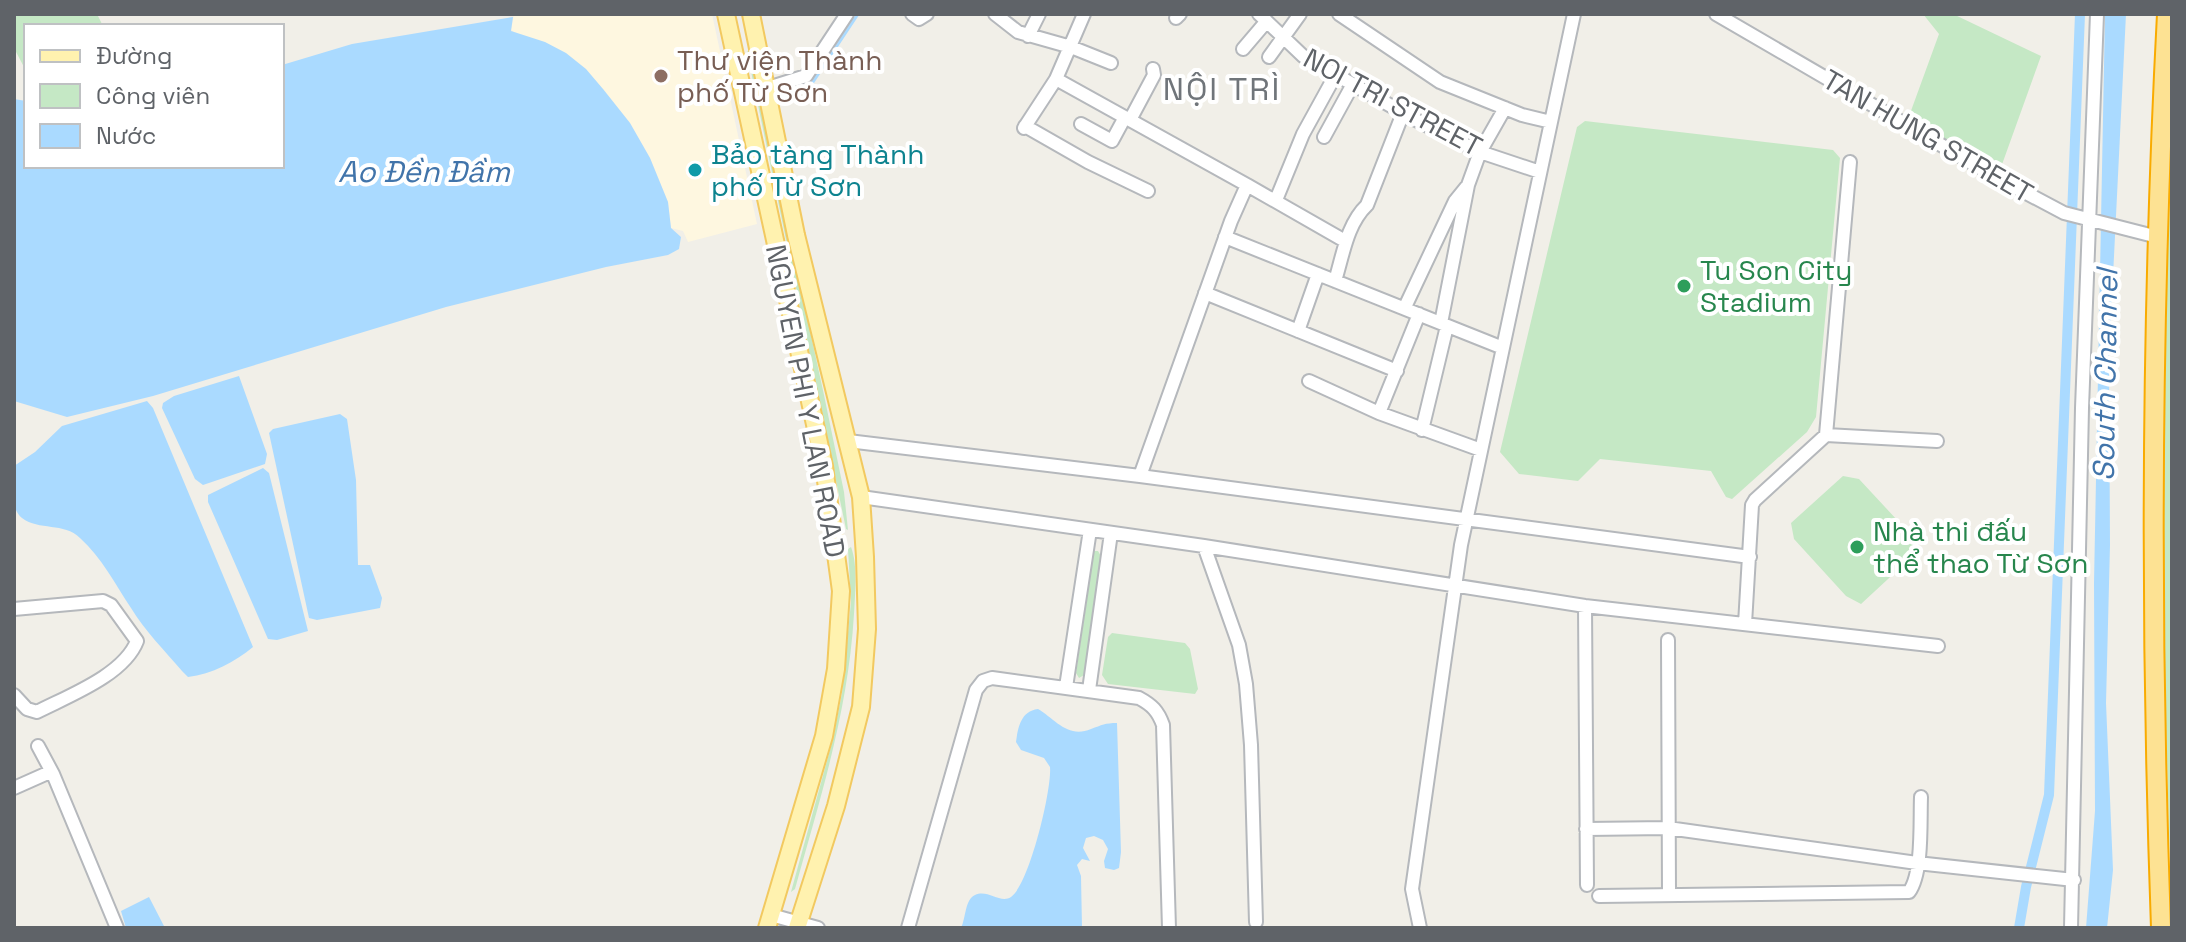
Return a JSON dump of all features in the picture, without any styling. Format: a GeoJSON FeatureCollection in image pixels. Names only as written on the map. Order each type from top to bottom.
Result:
{"type":"FeatureCollection","features":[{"type":"Feature","properties":{"kind":"highway"},"geometry":{"type":"LineString","coordinates":[[2161,928],[2155,765],[2154,456],[2160,146],[2167,14]]}},
{"type":"Feature","properties":{"kind":"main road","name":"NGUYEN PHI Y LAN ROAD"},"geometry":{"type":"LineString","coordinates":[[726,14],[824,466],[841,591],[836,669],[824,736],[769,922]]}},
{"type":"Feature","properties":{"kind":"main road","name":"NGUYEN PHI Y LAN ROAD"},"geometry":{"type":"LineString","coordinates":[[753,21],[796,235],[861,497],[867,629],[861,707],[836,806],[798,925]]}},
{"type":"Feature","properties":{"kind":"main road"},"geometry":{"type":"LineString","coordinates":[[730,33],[753,21]]}},
{"type":"Feature","properties":{"kind":"street"},"geometry":{"type":"LineString","coordinates":[[768,88],[806,76],[847,14]]}},
{"type":"Feature","properties":{"kind":"street"},"geometry":{"type":"LineString","coordinates":[[912,14],[919,19],[927,14]]}},
{"type":"Feature","properties":{"kind":"street"},"geometry":{"type":"LineString","coordinates":[[1028,36],[1039,14]]}},
{"type":"Feature","properties":{"kind":"street"},"geometry":{"type":"LineString","coordinates":[[1084,14],[1056,79],[1024,127],[1148,191]]}},
{"type":"Feature","properties":{"kind":"street"},"geometry":{"type":"LineString","coordinates":[[1269,57],[1300,14]]}},
{"type":"Feature","properties":{"kind":"street"},"geometry":{"type":"LineString","coordinates":[[1339,14],[1440,82],[1505,108],[1551,122]]}},
{"type":"Feature","properties":{"kind":"street"},"geometry":{"type":"LineString","coordinates":[[1420,928],[1412,889],[1466,520],[1574,14]]}},
{"type":"Feature","properties":{"kind":"street","name":"TAN HUNG STREET"},"geometry":{"type":"LineString","coordinates":[[1716,14],[1996,177],[2064,213],[2150,235]]}},
{"type":"Feature","properties":{"kind":"street"},"geometry":{"type":"LineString","coordinates":[[2071,928],[2082,424],[2097,14]]}},
{"type":"Feature","properties":{"kind":"street"},"geometry":{"type":"LineString","coordinates":[[997,15],[1018,32],[1071,47],[1111,63]]}},
{"type":"Feature","properties":{"kind":"street"},"geometry":{"type":"LineString","coordinates":[[1243,49],[1262,18]]}},
{"type":"Feature","properties":{"kind":"street","name":"NOI TRI STREET"},"geometry":{"type":"LineString","coordinates":[[1262,18],[1303,56],[1403,113],[1480,152],[1540,172]]}},
{"type":"Feature","properties":{"kind":"street"},"geometry":{"type":"LineString","coordinates":[[1081,124],[1112,141],[1154,75],[1153,69]]}},
{"type":"Feature","properties":{"kind":"street"},"geometry":{"type":"LineString","coordinates":[[1276,200],[1303,134],[1336,74]]}},
{"type":"Feature","properties":{"kind":"street"},"geometry":{"type":"LineString","coordinates":[[1056,79],[1345,241]]}},
{"type":"Feature","properties":{"kind":"street"},"geometry":{"type":"LineString","coordinates":[[1303,134],[1326,141],[1353,84]]}},
{"type":"Feature","properties":{"kind":"street"},"geometry":{"type":"LineString","coordinates":[[1422,430],[1468,185],[1480,152],[1505,108]]}},
{"type":"Feature","properties":{"kind":"street"},"geometry":{"type":"LineString","coordinates":[[1335,281],[1345,241],[1367,205],[1403,113]]}},
{"type":"Feature","properties":{"kind":"street"},"geometry":{"type":"LineString","coordinates":[[1745,624],[1752,505],[1826,435],[1850,162]]}},
{"type":"Feature","properties":{"kind":"street"},"geometry":{"type":"LineString","coordinates":[[1140,476],[1225,237],[1247,185]]}},
{"type":"Feature","properties":{"kind":"street"},"geometry":{"type":"LineString","coordinates":[[1405,307],[1455,201],[1468,185]]}},
{"type":"Feature","properties":{"kind":"street"},"geometry":{"type":"LineString","coordinates":[[1225,237],[1503,348]]}},
{"type":"Feature","properties":{"kind":"street"},"geometry":{"type":"LineString","coordinates":[[1298,331],[1318,274]]}},
{"type":"Feature","properties":{"kind":"street"},"geometry":{"type":"LineString","coordinates":[[1205,293],[1397,371]]}},
{"type":"Feature","properties":{"kind":"street"},"geometry":{"type":"LineString","coordinates":[[1379,413],[1419,314]]}},
{"type":"Feature","properties":{"kind":"street"},"geometry":{"type":"LineString","coordinates":[[1309,381],[1379,413],[1481,450]]}},
{"type":"Feature","properties":{"kind":"street"},"geometry":{"type":"LineString","coordinates":[[1826,435],[1937,441]]}},
{"type":"Feature","properties":{"kind":"street"},"geometry":{"type":"LineString","coordinates":[[848,441],[1140,476],[1750,557]]}},
{"type":"Feature","properties":{"kind":"street"},"geometry":{"type":"LineString","coordinates":[[861,497],[1204,546],[1585,606],[1938,646]]}},
{"type":"Feature","properties":{"kind":"street"},"geometry":{"type":"LineString","coordinates":[[1066,687],[1090,530]]}},
{"type":"Feature","properties":{"kind":"street"},"geometry":{"type":"LineString","coordinates":[[1089,690],[1111,533]]}},
{"type":"Feature","properties":{"kind":"street"},"geometry":{"type":"LineString","coordinates":[[1204,546],[1239,645],[1246,684],[1251,745],[1256,922]]}},
{"type":"Feature","properties":{"kind":"street"},"geometry":{"type":"LineString","coordinates":[[14,609],[103,601],[111,605],[137,641],[132,653],[98,681],[37,712],[27,709],[14,695]]}},
{"type":"Feature","properties":{"kind":"street"},"geometry":{"type":"LineString","coordinates":[[1585,606],[1587,885]]}},
{"type":"Feature","properties":{"kind":"street"},"geometry":{"type":"LineString","coordinates":[[1668,640],[1669,893]]}},
{"type":"Feature","properties":{"kind":"street"},"geometry":{"type":"LineString","coordinates":[[908,928],[976,690],[983,681],[992,678],[1139,698],[1159,713],[1163,725],[1169,928]]}},
{"type":"Feature","properties":{"kind":"street"},"geometry":{"type":"LineString","coordinates":[[38,746],[117,928]]}},
{"type":"Feature","properties":{"kind":"street"},"geometry":{"type":"LineString","coordinates":[[14,788],[50,772]]}},
{"type":"Feature","properties":{"kind":"street"},"geometry":{"type":"LineString","coordinates":[[1599,896],[1909,892],[1914,883],[1917,863],[1921,797]]}},
{"type":"Feature","properties":{"kind":"street"},"geometry":{"type":"LineString","coordinates":[[1586,829],[1668,828],[1917,863],[2074,880]]}},
{"type":"Feature","properties":{"kind":"street"},"geometry":{"type":"LineString","coordinates":[[769,922],[818,928]]}},
{"type":"Feature","properties":{"kind":"shaded area"},"geometry":{"type":"Polygon","coordinates":[[[514,14],[712,14],[757,224],[688,242],[683,231],[671,228],[668,202],[650,158],[630,123],[603,89],[511,30],[514,14]]]}},
{"type":"Feature","properties":{"kind":"green space"},"geometry":{"type":"Polygon","coordinates":[[[14,14],[97,14],[102,24],[24,24],[24,67],[14,48],[14,14]]]}},
{"type":"Feature","properties":{"kind":"green space"},"geometry":{"type":"Polygon","coordinates":[[[1923,14],[1953,14],[2041,56],[2000,170],[1908,119],[1939,34],[1923,14]]]}},
{"type":"Feature","properties":{"kind":"green space"},"geometry":{"type":"Polygon","coordinates":[[[749,50],[824,395],[844,492],[848,530],[747,52],[749,50]]]}},
{"type":"Feature","properties":{"kind":"green space","name":"Tu Son City Stadium"},"geometry":{"type":"Polygon","coordinates":[[[1585,121],[1833,150],[1840,158],[1816,417],[1807,432],[1732,499],[1726,497],[1711,471],[1600,459],[1578,481],[1519,474],[1500,452],[1577,127],[1585,121]]]}},
{"type":"Feature","properties":{"kind":"green space"},"geometry":{"type":"Polygon","coordinates":[[[2172,135],[2172,928],[2163,624],[2165,342],[2172,135]]]}},
{"type":"Feature","properties":{"kind":"green space","name":"Nhà thi đấu thể thao Từ Sơn"},"geometry":{"type":"Polygon","coordinates":[[[1843,476],[1859,479],[1911,535],[1914,555],[1861,604],[1846,596],[1794,539],[1791,523],[1843,476]]]}},
{"type":"Feature","properties":{"kind":"green space"},"geometry":{"type":"Polygon","coordinates":[[[851,547],[855,562],[855,588],[846,685],[824,787],[795,889],[791,892],[833,739],[842,693],[851,602],[848,549],[851,547]]]}},
{"type":"Feature","properties":{"kind":"green space"},"geometry":{"type":"Polygon","coordinates":[[[1094,551],[1101,556],[1084,675],[1079,678],[1076,673],[1094,551]]]}},
{"type":"Feature","properties":{"kind":"green space"},"geometry":{"type":"Polygon","coordinates":[[[1112,633],[1185,643],[1190,649],[1198,689],[1195,694],[1108,684],[1102,675],[1108,637],[1112,633]]]}},
{"type":"Feature","properties":{"kind":"water","name":"South Channel"},"geometry":{"type":"Polygon","coordinates":[[[2105,14],[2126,14],[2109,357],[2110,545],[2106,703],[2113,870],[2107,928],[2086,928],[2095,811],[2094,583],[2105,14]]]}},
{"type":"Feature","properties":{"kind":"water","name":"Ao Đền Đầm"},"geometry":{"type":"Polygon","coordinates":[[[513,17],[511,31],[545,42],[566,53],[586,69],[630,123],[650,158],[668,202],[671,228],[681,237],[679,249],[668,255],[606,267],[446,307],[153,396],[67,417],[14,401],[14,99],[24,101],[24,168],[284,168],[284,64],[352,44],[513,17]]]}},
{"type":"Feature","properties":{"kind":"water"},"geometry":{"type":"Polygon","coordinates":[[[239,376],[267,454],[265,464],[203,485],[195,479],[162,408],[163,403],[174,396],[239,376]]]}},
{"type":"Feature","properties":{"kind":"water"},"geometry":{"type":"Polygon","coordinates":[[[147,401],[153,408],[253,647],[223,666],[188,677],[142,625],[88,546],[67,530],[29,522],[15,508],[14,466],[35,452],[62,426],[147,401]]]}},
{"type":"Feature","properties":{"kind":"water"},"geometry":{"type":"Polygon","coordinates":[[[340,414],[347,419],[356,480],[358,565],[370,565],[382,598],[380,608],[317,620],[309,618],[269,433],[273,429],[340,414]]]}},
{"type":"Feature","properties":{"kind":"water"},"geometry":{"type":"Polygon","coordinates":[[[263,468],[269,473],[308,631],[277,640],[268,639],[208,502],[208,495],[263,468]]]}},
{"type":"Feature","properties":{"kind":"water"},"geometry":{"type":"Polygon","coordinates":[[[1038,709],[1075,732],[1117,723],[1119,868],[1105,868],[1108,849],[1103,840],[1094,836],[1086,838],[1083,848],[1090,861],[1082,859],[1077,865],[1081,876],[1082,928],[961,928],[972,897],[985,894],[1003,899],[1011,897],[1018,889],[1032,857],[1043,815],[1050,767],[1044,758],[1021,750],[1016,742],[1024,716],[1038,709]]]}},
{"type":"Feature","properties":{"kind":"water"},"geometry":{"type":"Polygon","coordinates":[[[149,897],[165,928],[126,928],[121,911],[149,897]]]}},
{"type":"Feature","properties":{"kind":"waterway"},"geometry":{"type":"LineString","coordinates":[[784,94],[813,82],[858,14]]}},
{"type":"Feature","properties":{"kind":"waterway"},"geometry":{"type":"LineString","coordinates":[[2019,928],[2049,795],[2080,14]]}},
{"type":"Feature","properties":{"kind":"place","name":"Thư viện Thành phố Từ Sơn"},"geometry":{"type":"Point","coordinates":[661,76]}},
{"type":"Feature","properties":{"kind":"place","name":"Bảo tàng Thành phố Từ Sơn"},"geometry":{"type":"Point","coordinates":[695,170]}},
{"type":"Feature","properties":{"kind":"place","name":"Tu Son City Stadium"},"geometry":{"type":"Point","coordinates":[1684,286]}},
{"type":"Feature","properties":{"kind":"place","name":"Nhà thi đấu thể thao Từ Sơn"},"geometry":{"type":"Point","coordinates":[1857,547]}},
{"type":"Feature","properties":{"kind":"district","name":"NỘI TRÌ"},"geometry":{"type":"Point","coordinates":[1222,89]}}]}
